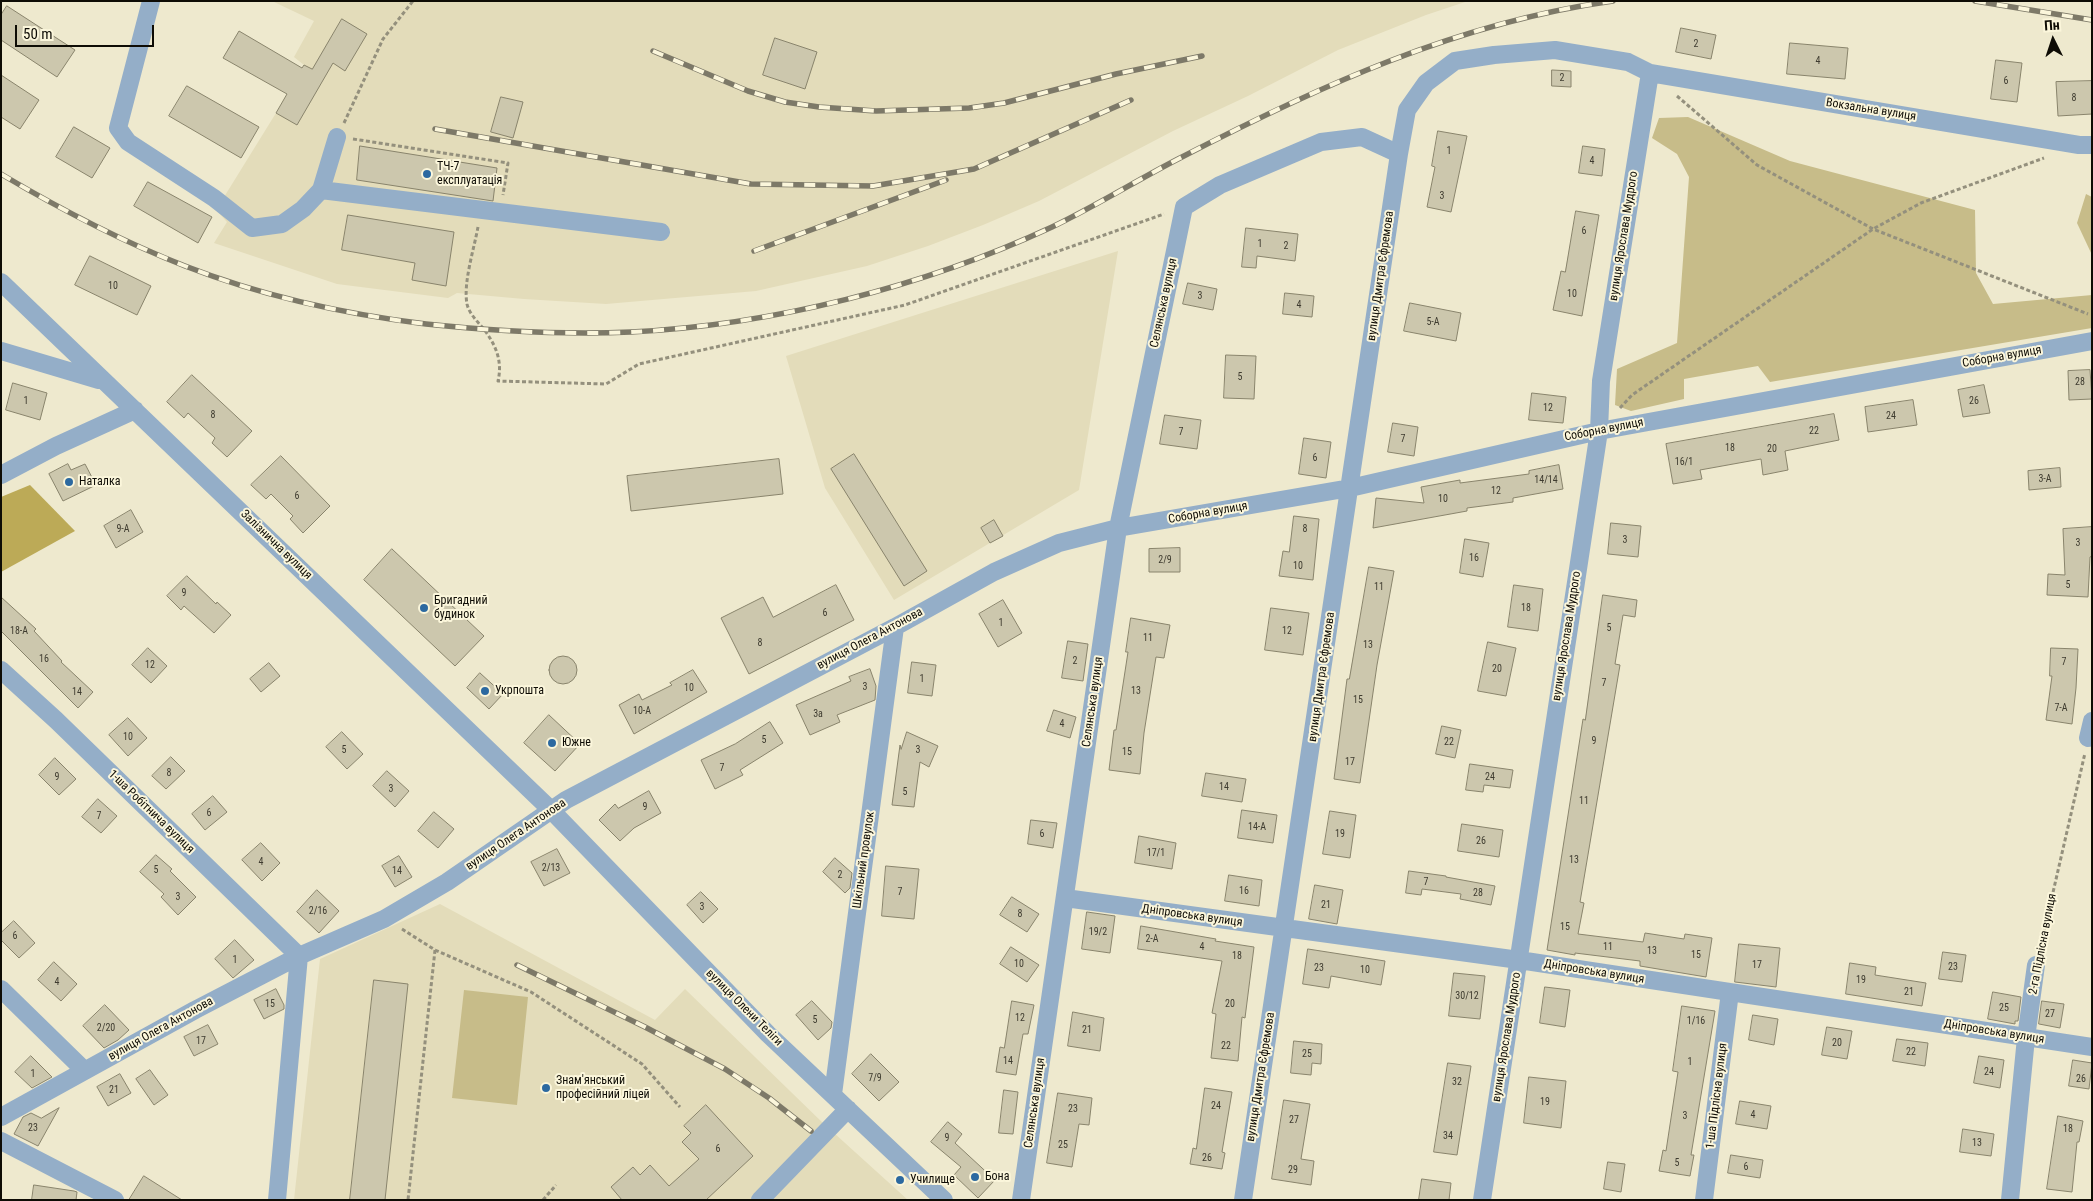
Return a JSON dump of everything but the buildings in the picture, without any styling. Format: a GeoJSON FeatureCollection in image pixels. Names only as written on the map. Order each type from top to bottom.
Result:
{"type":"FeatureCollection","features":[{"type":"Feature","properties":{"kind":"street"},"geometry":{"type":"LineString","coordinates":[[151,1],[118,128],[128,142],[145,155],[214,198],[252,228],[282,224],[303,209],[321,190],[337,136]]}},
{"type":"Feature","properties":{"kind":"street","name":"Вокзальна вулиця"},"geometry":{"type":"LineString","coordinates":[[1399,154],[1407,110],[1426,83],[1456,61],[1494,55],[1555,50],[1628,62],[1650,73],[2079,145],[2092,145]]}},
{"type":"Feature","properties":{"kind":"street","name":"вулиця Ярослава Мудрого"},"geometry":{"type":"LineString","coordinates":[[1482,1200],[1599,430],[1601,380],[1650,73]]}},
{"type":"Feature","properties":{"kind":"street"},"geometry":{"type":"LineString","coordinates":[[1184,207],[1220,185],[1321,142],[1362,137],[1399,154]]}},
{"type":"Feature","properties":{"kind":"street","name":"вулиця Дмитра Єфремова"},"geometry":{"type":"LineString","coordinates":[[1243,1200],[1399,154]]}},
{"type":"Feature","properties":{"kind":"street"},"geometry":{"type":"LineString","coordinates":[[321,190],[661,232]]}},
{"type":"Feature","properties":{"kind":"street","name":"Селянська вулиця"},"geometry":{"type":"LineString","coordinates":[[1021,1200],[1118,528],[1184,207]]}},
{"type":"Feature","properties":{"kind":"street","name":"Залізнична вулиця"},"geometry":{"type":"LineString","coordinates":[[1,282],[550,809]]}},
{"type":"Feature","properties":{"kind":"street","name":"Соборна вулиця"},"geometry":{"type":"LineString","coordinates":[[1118,528],[1350,488],[1599,430],[2092,341]]}},
{"type":"Feature","properties":{"kind":"street"},"geometry":{"type":"LineString","coordinates":[[1,351],[102,380]]}},
{"type":"Feature","properties":{"kind":"street"},"geometry":{"type":"LineString","coordinates":[[1,475],[56,446],[135,410]]}},
{"type":"Feature","properties":{"kind":"street","name":"вулиця Олега Антонова"},"geometry":{"type":"LineString","coordinates":[[1,1117],[195,1010],[299,956],[384,919],[447,882],[528,828],[550,809],[895,627],[986,576],[1030,554],[1087,534],[1118,528]]}},
{"type":"Feature","properties":{"kind":"street","name":"Шкільний провулок"},"geometry":{"type":"LineString","coordinates":[[833,1094],[895,627]]}},
{"type":"Feature","properties":{"kind":"street","name":"1-ша Робітнича вулиця"},"geometry":{"type":"LineString","coordinates":[[1,670],[56,720],[299,956]]}},
{"type":"Feature","properties":{"kind":"street","name":"вулиця Олени Теліги"},"geometry":{"type":"LineString","coordinates":[[550,809],[768,1034],[944,1200]]}},
{"type":"Feature","properties":{"kind":"street","name":"Дніпровська вулиця"},"geometry":{"type":"LineString","coordinates":[[1065,898],[1518,960],[2092,1047]]}},
{"type":"Feature","properties":{"kind":"street"},"geometry":{"type":"LineString","coordinates":[[276,1200],[299,956]]}},
{"type":"Feature","properties":{"kind":"street","name":"2-га Підлісна вулиця"},"geometry":{"type":"LineString","coordinates":[[2010,1200],[2026,1038],[2036,965]]}},
{"type":"Feature","properties":{"kind":"street"},"geometry":{"type":"LineString","coordinates":[[1,988],[85,1071]]}},
{"type":"Feature","properties":{"kind":"street","name":"1-ша Підлісна вулиця"},"geometry":{"type":"LineString","coordinates":[[1704,1200],[1730,992]]}},
{"type":"Feature","properties":{"kind":"street"},"geometry":{"type":"LineString","coordinates":[[760,1200],[848,1109]]}},
{"type":"Feature","properties":{"kind":"street"},"geometry":{"type":"LineString","coordinates":[[1,1141],[114,1200]]}},
{"type":"Feature","properties":{"kind":"path"},"geometry":{"type":"LineString","coordinates":[[337,136],[383,39],[413,1]]}},
{"type":"Feature","properties":{"kind":"path"},"geometry":{"type":"LineString","coordinates":[[1672,92],[1757,166],[1873,229],[2088,314]]}},
{"type":"Feature","properties":{"kind":"path"},"geometry":{"type":"LineString","coordinates":[[1619,409],[1632,395],[1873,229],[1921,203],[2051,155]]}},
{"type":"Feature","properties":{"kind":"path"},"geometry":{"type":"LineString","coordinates":[[498,380],[606,384],[640,364],[905,305],[1184,207]]}},
{"type":"Feature","properties":{"kind":"path","name":"2-га Підлісна вулиця"},"geometry":{"type":"LineString","coordinates":[[2036,965],[2090,729]]}},
{"type":"Feature","properties":{"kind":"path"},"geometry":{"type":"LineString","coordinates":[[384,919],[435,950],[531,992],[642,1064],[680,1107]]}},
{"type":"Feature","properties":{"kind":"path"},"geometry":{"type":"LineString","coordinates":[[408,1200],[435,950]]}},
{"type":"Feature","properties":{"kind":"path"},"geometry":{"type":"LineString","coordinates":[[543,1200],[556,1185]]}},
{"type":"Feature","properties":{"kind":"shaded area"},"geometry":{"type":"Polygon","coordinates":[[[272,1],[1468,1],[1426,15],[1338,50],[1248,96],[1173,131],[1039,201],[928,246],[867,266],[756,291],[606,304],[457,293],[448,298],[337,284],[214,243],[227,222],[216,210],[304,65],[294,57],[314,21],[272,1]]]}},
{"type":"Feature","properties":{"kind":"shaded area"},"geometry":{"type":"Polygon","coordinates":[[[1688,117],[1790,161],[1975,210],[1976,273],[1993,304],[2092,295],[2092,328],[1770,382],[1758,366],[1684,379],[1684,399],[1631,411],[1615,405],[1617,369],[1677,343],[1689,177],[1677,154],[1652,138],[1659,118],[1688,117]]]}},
{"type":"Feature","properties":{"kind":"shaded area"},"geometry":{"type":"Polygon","coordinates":[[[2086,194],[2092,197],[2092,255],[2077,223],[2086,194]]]}},
{"type":"Feature","properties":{"kind":"shaded area"},"geometry":{"type":"Polygon","coordinates":[[[1118,251],[1079,490],[894,600],[825,488],[786,356],[1118,251]]]}},
{"type":"Feature","properties":{"kind":"shaded area"},"geometry":{"type":"Polygon","coordinates":[[[30,485],[75,531],[1,572],[1,497],[30,485]]]}},
{"type":"Feature","properties":{"kind":"shaded area","name":"Знам'янський професійний ліцей"},"geometry":{"type":"Polygon","coordinates":[[[440,904],[655,1020],[685,989],[825,1125],[751,1200],[294,1200],[320,959],[440,904]]]}},
{"type":"Feature","properties":{"kind":"shaded area"},"geometry":{"type":"Polygon","coordinates":[[[464,990],[528,997],[517,1105],[452,1098],[464,990]]]}},
{"type":"Feature","properties":{"kind":"shaded area"},"geometry":{"type":"Polygon","coordinates":[[[834,1133],[908,1200],[769,1200],[834,1133]]]}},
{"type":"Feature","properties":{"kind":"railway"},"geometry":{"type":"LineString","coordinates":[[1,174],[91,224],[185,266],[273,295],[334,309],[426,324],[554,333],[605,333],[685,328],[793,312],[900,285],[952,268],[1052,227],[1164,166],[1284,106],[1390,61],[1444,41],[1500,24],[1556,11],[1613,1]]}},
{"type":"Feature","properties":{"kind":"railway"},"geometry":{"type":"LineString","coordinates":[[1975,1],[2092,20]]}},
{"type":"Feature","properties":{"kind":"railway"},"geometry":{"type":"LineString","coordinates":[[653,51],[748,91],[785,102],[819,107],[876,111],[969,108],[1004,103],[1116,74],[1202,56]]}},
{"type":"Feature","properties":{"kind":"railway"},"geometry":{"type":"LineString","coordinates":[[435,129],[751,184],[873,186],[974,169],[1131,100]]}},
{"type":"Feature","properties":{"kind":"railway"},"geometry":{"type":"LineString","coordinates":[[754,251],[946,180]]}},
{"type":"Feature","properties":{"kind":"railway"},"geometry":{"type":"LineString","coordinates":[[517,965],[645,1027],[725,1069],[769,1098],[811,1131]]}},
{"type":"Feature","properties":{"kind":"place","name":"ТЧ-7 експлуатація"},"geometry":{"type":"Point","coordinates":[427,174]}},
{"type":"Feature","properties":{"kind":"place","name":"Наталка"},"geometry":{"type":"Point","coordinates":[69,482]}},
{"type":"Feature","properties":{"kind":"place","name":"Бригадний будинок"},"geometry":{"type":"Point","coordinates":[424,608]}},
{"type":"Feature","properties":{"kind":"place","name":"Укрпошта"},"geometry":{"type":"Point","coordinates":[485,691]}},
{"type":"Feature","properties":{"kind":"place","name":"Южне"},"geometry":{"type":"Point","coordinates":[552,743]}},
{"type":"Feature","properties":{"kind":"place","name":"Знам'янський професійний ліцей"},"geometry":{"type":"Point","coordinates":[546,1088]}},
{"type":"Feature","properties":{"kind":"place","name":"Бона"},"geometry":{"type":"Point","coordinates":[975,1177]}},
{"type":"Feature","properties":{"kind":"place","name":"Училище"},"geometry":{"type":"Point","coordinates":[900,1180]}}]}
